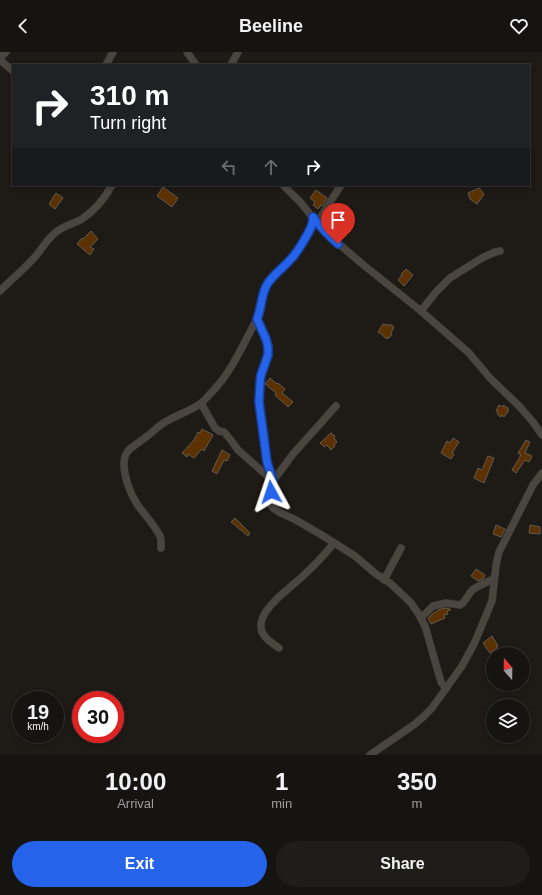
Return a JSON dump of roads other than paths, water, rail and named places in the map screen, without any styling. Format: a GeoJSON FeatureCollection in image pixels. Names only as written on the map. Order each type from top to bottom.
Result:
{"type":"FeatureCollection","features":[{"type":"Feature","properties":{"kind":"street"},"geometry":{"type":"LineString","coordinates":[[6,52],[0,59],[12,70]]}},
{"type":"Feature","properties":{"kind":"street"},"geometry":{"type":"LineString","coordinates":[[107,64],[113,52]]}},
{"type":"Feature","properties":{"kind":"street"},"geometry":{"type":"LineString","coordinates":[[187,52],[195,64]]}},
{"type":"Feature","properties":{"kind":"street"},"geometry":{"type":"LineString","coordinates":[[232,64],[238,52]]}},
{"type":"Feature","properties":{"kind":"street"},"geometry":{"type":"LineString","coordinates":[[0,291],[26,266],[56,231],[91,213],[104,198],[111,186]]}},
{"type":"Feature","properties":{"kind":"street"},"geometry":{"type":"LineString","coordinates":[[283,186],[301,202],[315,220],[344,249],[421,311],[469,353],[490,378],[519,406],[542,435]]}},
{"type":"Feature","properties":{"kind":"street"},"geometry":{"type":"LineString","coordinates":[[161,548],[160,536],[136,502],[132,492],[124,464],[125,456],[128,450],[162,424],[201,403],[215,389],[232,366],[260,313],[263,295],[268,283],[299,250],[312,228],[313,222],[340,186]]}},
{"type":"Feature","properties":{"kind":"street"},"geometry":{"type":"LineString","coordinates":[[421,311],[436,292],[450,278],[482,258],[500,251]]}},
{"type":"Feature","properties":{"kind":"street"},"geometry":{"type":"LineString","coordinates":[[257,319],[268,347],[268,355],[261,375],[259,402],[267,462],[273,481],[270,504],[273,508],[315,530],[355,556],[376,574],[390,583],[411,603],[421,618],[428,633],[441,682],[446,689]]}},
{"type":"Feature","properties":{"kind":"street"},"geometry":{"type":"LineString","coordinates":[[201,403],[215,428],[224,432],[238,450],[273,481]]}},
{"type":"Feature","properties":{"kind":"street"},"geometry":{"type":"LineString","coordinates":[[273,481],[293,454],[336,406]]}},
{"type":"Feature","properties":{"kind":"street"},"geometry":{"type":"LineString","coordinates":[[370,755],[423,717],[432,708],[456,677],[476,639],[492,601],[499,552],[533,485],[542,474]]}},
{"type":"Feature","properties":{"kind":"street"},"geometry":{"type":"LineString","coordinates":[[279,648],[262,634],[260,628],[263,616],[276,599],[316,564],[334,543]]}},
{"type":"Feature","properties":{"kind":"street"},"geometry":{"type":"LineString","coordinates":[[384,580],[401,548]]}},
{"type":"Feature","properties":{"kind":"street"},"geometry":{"type":"LineString","coordinates":[[421,618],[433,606],[446,603],[460,605],[472,590],[493,579],[495,575]]}}]}
